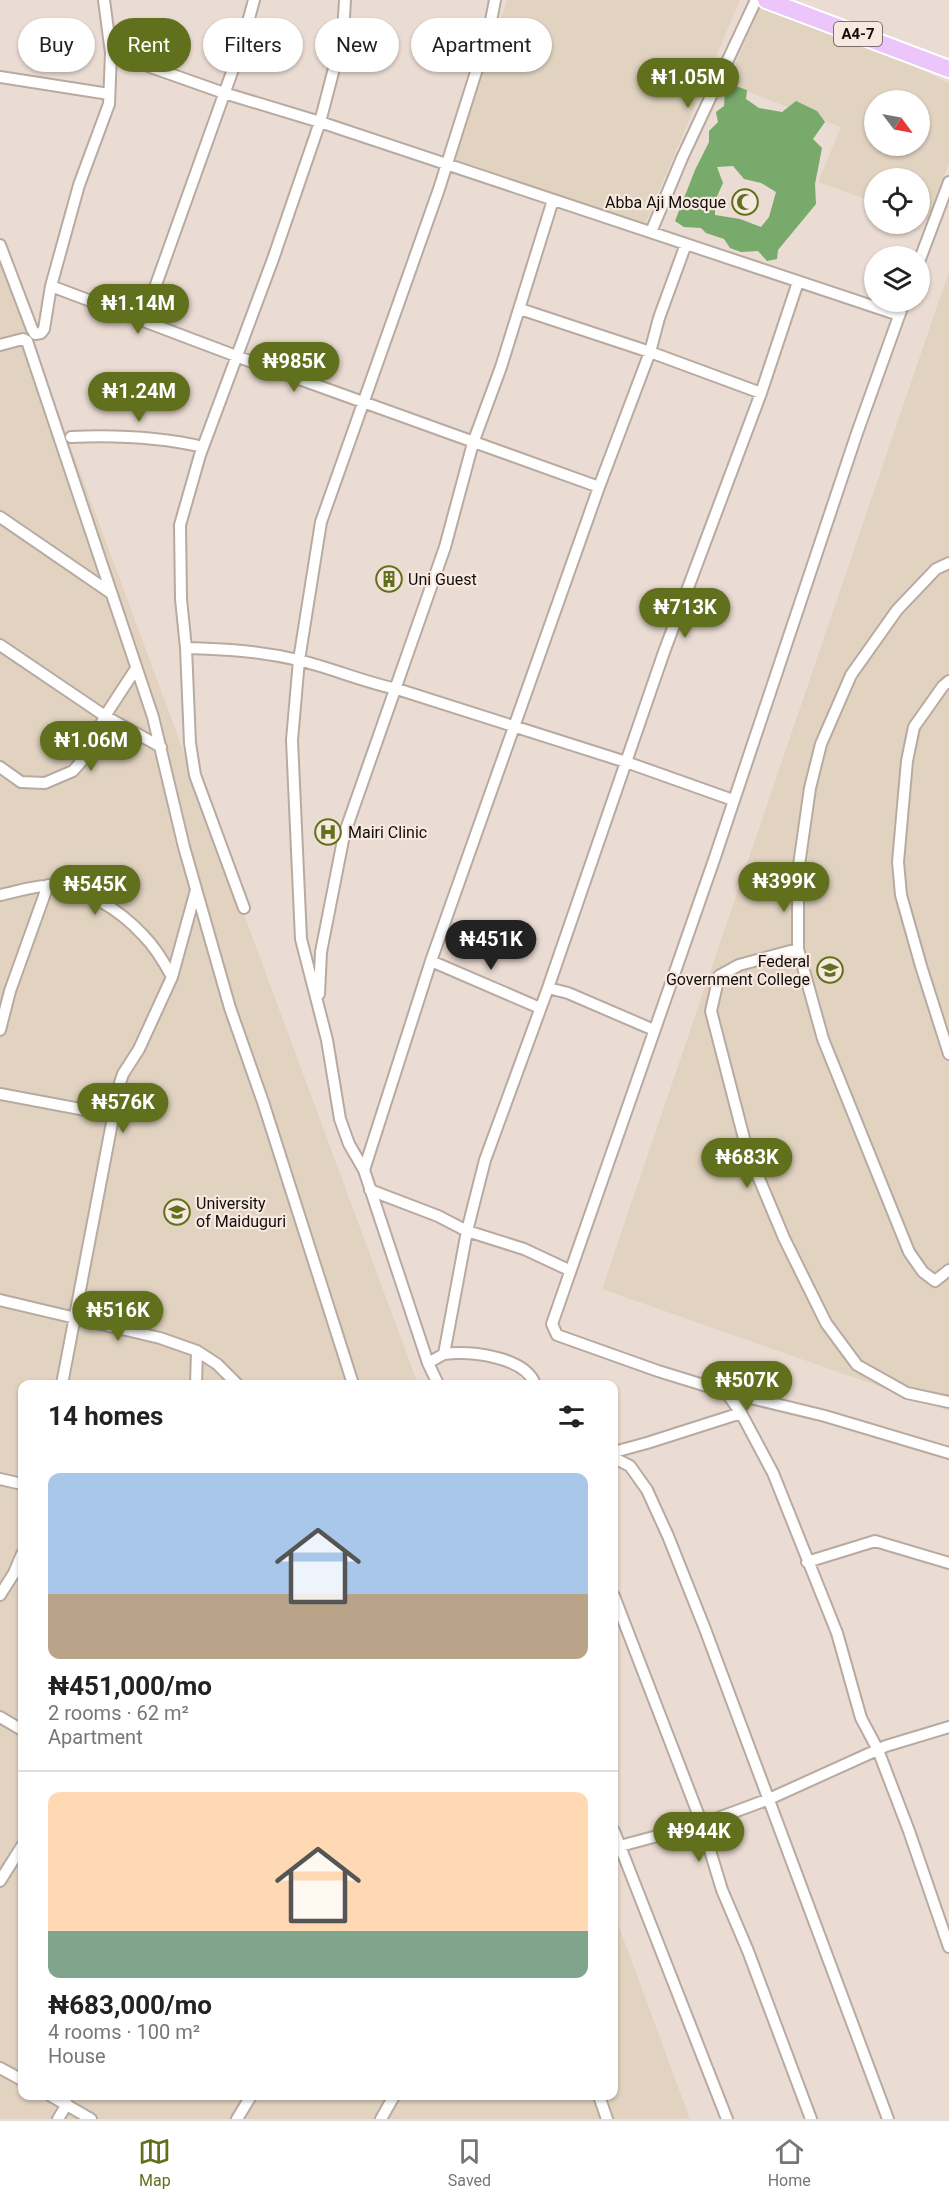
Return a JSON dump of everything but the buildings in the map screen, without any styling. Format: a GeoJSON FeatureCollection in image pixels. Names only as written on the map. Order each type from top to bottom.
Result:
{"type":"FeatureCollection","features":[{"type":"Feature","properties":{"kind":"highway","name":"A4-7"},"geometry":{"type":"LineString","coordinates":[[766,0],[784,3],[949,69]]}},
{"type":"Feature","properties":{"kind":"highway","name":"A4-7"},"geometry":{"type":"LineString","coordinates":[[799,0],[949,58]]}},
{"type":"Feature","properties":{"kind":"street"},"geometry":{"type":"LineString","coordinates":[[104,0],[107,23]]}},
{"type":"Feature","properties":{"kind":"street"},"geometry":{"type":"LineString","coordinates":[[143,321],[242,44],[254,0]]}},
{"type":"Feature","properties":{"kind":"street"},"geometry":{"type":"LineString","coordinates":[[244,908],[195,775],[190,744],[180,525],[203,447],[273,259],[320,122],[343,34],[345,0]]}},
{"type":"Feature","properties":{"kind":"street"},"geometry":{"type":"LineString","coordinates":[[436,1380],[428,1363],[364,1170],[349,1144],[340,1119],[327,1040],[301,939],[292,740],[299,660],[321,522],[447,164],[489,31],[495,0]]}},
{"type":"Feature","properties":{"kind":"street"},"geometry":{"type":"LineString","coordinates":[[651,232],[686,149],[756,0]]}},
{"type":"Feature","properties":{"kind":"street"},"geometry":{"type":"LineString","coordinates":[[0,245],[35,334],[41,333],[44,329],[51,286],[79,185],[108,104],[110,72]]}},
{"type":"Feature","properties":{"kind":"street"},"geometry":{"type":"LineString","coordinates":[[165,72],[900,315]]}},
{"type":"Feature","properties":{"kind":"street"},"geometry":{"type":"LineString","coordinates":[[0,77],[109,94]]}},
{"type":"Feature","properties":{"kind":"street"},"geometry":{"type":"LineString","coordinates":[[925,246],[949,182]]}},
{"type":"Feature","properties":{"kind":"street"},"geometry":{"type":"LineString","coordinates":[[319,1008],[321,952],[344,835],[445,547],[473,443],[501,367],[553,200]]}},
{"type":"Feature","properties":{"kind":"street"},"geometry":{"type":"LineString","coordinates":[[364,1170],[431,960],[598,487],[650,352],[659,318],[686,244]]}},
{"type":"Feature","properties":{"kind":"street"},"geometry":{"type":"LineString","coordinates":[[444,1354],[467,1231],[484,1160],[548,988],[664,652],[761,393],[798,282]]}},
{"type":"Feature","properties":{"kind":"street"},"geometry":{"type":"LineString","coordinates":[[51,286],[236,357],[598,487]]}},
{"type":"Feature","properties":{"kind":"street"},"geometry":{"type":"LineString","coordinates":[[520,309],[650,352],[761,393]]}},
{"type":"Feature","properties":{"kind":"street"},"geometry":{"type":"LineString","coordinates":[[901,312],[552,1324],[557,1335],[658,1371],[726,1392],[825,1416],[949,1453]]}},
{"type":"Feature","properties":{"kind":"street"},"geometry":{"type":"LineString","coordinates":[[0,345],[23,339],[27,341],[97,548],[135,670],[153,717],[177,820],[230,1008],[263,1102],[352,1380]]}},
{"type":"Feature","properties":{"kind":"street"},"geometry":{"type":"LineString","coordinates":[[71,436],[108,435],[175,440],[203,447]]}},
{"type":"Feature","properties":{"kind":"street"},"geometry":{"type":"LineString","coordinates":[[0,517],[111,593]]}},
{"type":"Feature","properties":{"kind":"street"},"geometry":{"type":"LineString","coordinates":[[949,563],[936,569],[891,620],[852,675],[821,744],[810,788],[798,872],[798,949],[823,1039],[909,1252],[923,1272],[935,1281],[949,1270]]}},
{"type":"Feature","properties":{"kind":"street"},"geometry":{"type":"LineString","coordinates":[[0,645],[105,716],[161,747]]}},
{"type":"Feature","properties":{"kind":"street"},"geometry":{"type":"LineString","coordinates":[[186,648],[240,649],[299,660],[626,762],[734,800]]}},
{"type":"Feature","properties":{"kind":"street"},"geometry":{"type":"LineString","coordinates":[[0,767],[21,782],[45,783],[73,771],[86,756],[105,716],[135,670]]}},
{"type":"Feature","properties":{"kind":"street"},"geometry":{"type":"LineString","coordinates":[[949,681],[914,727],[907,761],[897,862],[912,935],[949,1054]]}},
{"type":"Feature","properties":{"kind":"street"},"geometry":{"type":"LineString","coordinates":[[0,895],[48,885],[73,888],[85,893],[122,916],[143,934],[158,953],[172,977]]}},
{"type":"Feature","properties":{"kind":"street"},"geometry":{"type":"LineString","coordinates":[[0,1030],[10,991],[48,885]]}},
{"type":"Feature","properties":{"kind":"street"},"geometry":{"type":"LineString","coordinates":[[63,1380],[112,1115],[123,1074],[139,1049],[172,977],[196,889]]}},
{"type":"Feature","properties":{"kind":"street"},"geometry":{"type":"LineString","coordinates":[[798,949],[739,965],[719,976],[711,1011],[747,1150],[784,1238],[826,1323],[857,1365],[907,1393],[949,1402]]}},
{"type":"Feature","properties":{"kind":"street"},"geometry":{"type":"LineString","coordinates":[[431,960],[540,1008]]}},
{"type":"Feature","properties":{"kind":"street"},"geometry":{"type":"LineString","coordinates":[[548,988],[568,993],[654,1030]]}},
{"type":"Feature","properties":{"kind":"street"},"geometry":{"type":"LineString","coordinates":[[0,1094],[112,1115]]}},
{"type":"Feature","properties":{"kind":"street"},"geometry":{"type":"LineString","coordinates":[[370,1190],[438,1216],[467,1231],[524,1250],[569,1270]]}},
{"type":"Feature","properties":{"kind":"street"},"geometry":{"type":"LineString","coordinates":[[0,1300],[160,1338],[197,1351],[217,1364],[233,1380]]}},
{"type":"Feature","properties":{"kind":"street"},"geometry":{"type":"LineString","coordinates":[[196,1380],[197,1351]]}},
{"type":"Feature","properties":{"kind":"street"},"geometry":{"type":"LineString","coordinates":[[428,1363],[444,1354],[465,1352],[514,1363],[533,1380]]}},
{"type":"Feature","properties":{"kind":"street"},"geometry":{"type":"LineString","coordinates":[[726,1392],[741,1413],[773,1473],[837,1633],[861,1718],[878,1750],[949,1947]]}},
{"type":"Feature","properties":{"kind":"street"},"geometry":{"type":"LineString","coordinates":[[618,1451],[741,1413]]}},
{"type":"Feature","properties":{"kind":"street"},"geometry":{"type":"LineString","coordinates":[[618,1460],[630,1466],[651,1499],[705,1629],[888,2119]]}},
{"type":"Feature","properties":{"kind":"street"},"geometry":{"type":"LineString","coordinates":[[0,1479],[18,1483]]}},
{"type":"Feature","properties":{"kind":"street"},"geometry":{"type":"LineString","coordinates":[[807,1562],[875,1541],[949,1563]]}},
{"type":"Feature","properties":{"kind":"street"},"geometry":{"type":"LineString","coordinates":[[0,1594],[18,1564]]}},
{"type":"Feature","properties":{"kind":"street"},"geometry":{"type":"LineString","coordinates":[[0,1578],[14,1573]]}},
{"type":"Feature","properties":{"kind":"street"},"geometry":{"type":"LineString","coordinates":[[618,1606],[702,1824],[722,1890],[748,1951],[811,2119]]}},
{"type":"Feature","properties":{"kind":"street"},"geometry":{"type":"LineString","coordinates":[[0,1717],[18,1728]]}},
{"type":"Feature","properties":{"kind":"street"},"geometry":{"type":"LineString","coordinates":[[620,1846],[702,1824],[769,1799],[878,1750],[949,1727]]}},
{"type":"Feature","properties":{"kind":"street"},"geometry":{"type":"LineString","coordinates":[[618,1841],[727,2119]]}},
{"type":"Feature","properties":{"kind":"street"},"geometry":{"type":"LineString","coordinates":[[0,1881],[18,1852]]}},
{"type":"Feature","properties":{"kind":"street"},"geometry":{"type":"LineString","coordinates":[[0,2068],[18,2078]]}},
{"type":"Feature","properties":{"kind":"street"},"geometry":{"type":"LineString","coordinates":[[59,2100],[91,2119]]}},
{"type":"Feature","properties":{"kind":"street"},"geometry":{"type":"LineString","coordinates":[[237,2119],[249,2100]]}},
{"type":"Feature","properties":{"kind":"street"},"geometry":{"type":"LineString","coordinates":[[381,2119],[392,2100]]}},
{"type":"Feature","properties":{"kind":"street"},"geometry":{"type":"LineString","coordinates":[[600,2100],[607,2119]]}},
{"type":"Feature","properties":{"kind":"street"},"geometry":{"type":"LineString","coordinates":[[58,2119],[67,2104]]}},
{"type":"Feature","properties":{"kind":"shaded area"},"geometry":{"type":"Polygon","coordinates":[[[507,0],[740,0],[645,224],[455,159],[483,72],[552,72],[552,18],[501,18],[507,0]]]}},
{"type":"Feature","properties":{"kind":"shaded area"},"geometry":{"type":"Polygon","coordinates":[[[762,2],[829,27],[949,83],[949,163],[930,212],[930,168],[864,168],[864,198],[818,182],[841,127],[727,84],[762,2]]]}},
{"type":"Feature","properties":{"kind":"shaded area","name":"University of Maiduguri"},"geometry":{"type":"Polygon","coordinates":[[[0,249],[69,442],[417,1380],[18,1380],[18,2100],[618,2100],[618,1924],[690,2119],[0,2119],[0,249]]]}},
{"type":"Feature","properties":{"kind":"shaded area","name":"Federal Government College"},"geometry":{"type":"Polygon","coordinates":[[[949,271],[949,1411],[602,1289],[949,271]]]}},
{"type":"Feature","properties":{"kind":"green space"},"geometry":{"type":"Polygon","coordinates":[[[733,85],[747,90],[746,99],[759,108],[782,112],[796,101],[817,111],[825,122],[813,139],[822,148],[815,184],[816,204],[778,250],[777,259],[767,261],[758,251],[741,252],[730,248],[724,239],[706,233],[701,228],[684,227],[675,221],[709,142],[709,131],[718,122],[716,112],[724,106],[725,91],[733,85]],[[733,166],[717,167],[723,183],[715,201],[715,215],[740,219],[761,227],[769,217],[776,192],[761,183],[744,179],[733,166]]]}},
{"type":"Feature","properties":{"kind":"place","name":"Abba Aji Mosque"},"geometry":{"type":"Point","coordinates":[745,202]}},
{"type":"Feature","properties":{"kind":"place","name":"Uni Guest"},"geometry":{"type":"Point","coordinates":[389,579]}},
{"type":"Feature","properties":{"kind":"place","name":"Mairi Clinic"},"geometry":{"type":"Point","coordinates":[328,832]}},
{"type":"Feature","properties":{"kind":"place","name":"Federal Government College"},"geometry":{"type":"Point","coordinates":[830,970]}},
{"type":"Feature","properties":{"kind":"place","name":"University of Maiduguri"},"geometry":{"type":"Point","coordinates":[177,1212]}}]}
